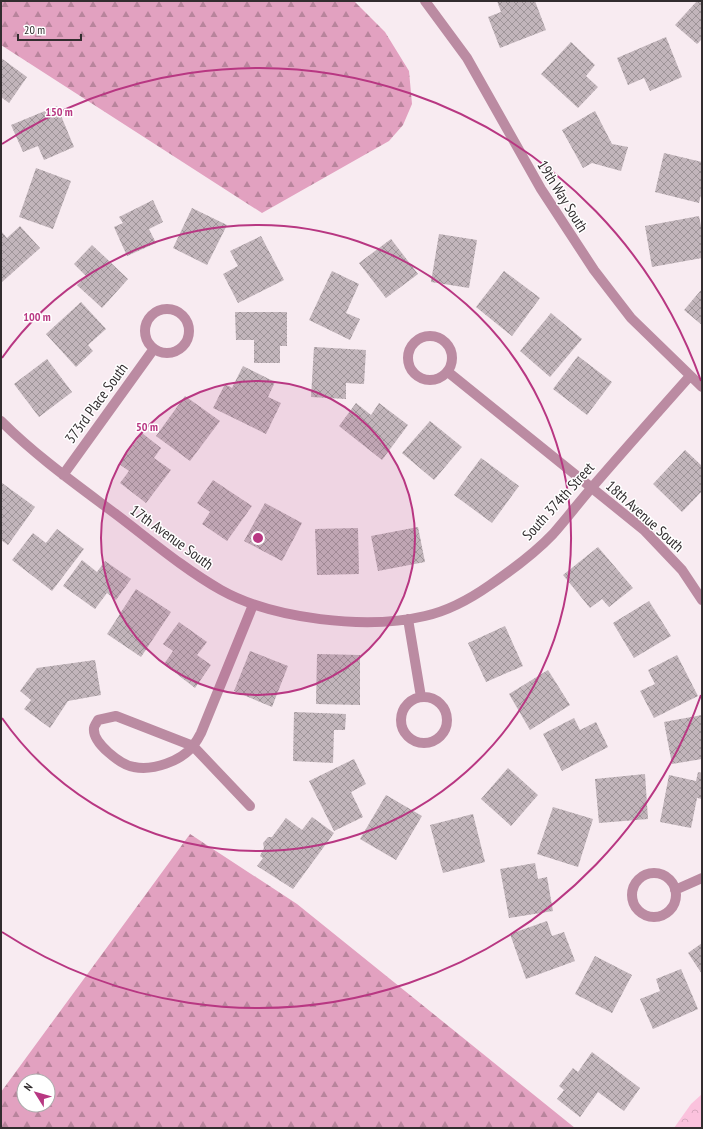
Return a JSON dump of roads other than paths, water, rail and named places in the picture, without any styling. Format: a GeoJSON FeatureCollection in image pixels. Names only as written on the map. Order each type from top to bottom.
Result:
{"type":"FeatureCollection","features":[{"type":"Feature","properties":{"kind":"street","name":"19th Way South"},"geometry":{"type":"LineString","coordinates":[[425,1],[467,58],[541,189],[576,245],[630,318],[702,387]]}},
{"type":"Feature","properties":{"kind":"street"},"geometry":{"type":"LineString","coordinates":[[165,309],[173,309],[180,313],[189,326],[190,334],[183,348],[168,354],[153,350],[145,337],[147,321],[151,315],[158,310],[165,309]]}},
{"type":"Feature","properties":{"kind":"street"},"geometry":{"type":"LineString","coordinates":[[426,336],[441,338],[451,350],[453,357],[452,365],[448,372],[435,380],[420,378],[409,366],[408,354],[413,344],[419,338],[426,336]]}},
{"type":"Feature","properties":{"kind":"street","name":"373rd Place South"},"geometry":{"type":"LineString","coordinates":[[63,475],[153,350]]}},
{"type":"Feature","properties":{"kind":"street","name":"18th Avenue South"},"geometry":{"type":"LineString","coordinates":[[448,372],[657,542],[682,570],[702,600]]}},
{"type":"Feature","properties":{"kind":"street","name":"South 374th Street"},"geometry":{"type":"LineString","coordinates":[[353,621],[408,619],[443,610],[490,585],[520,563],[552,535],[591,487],[690,376]]}},
{"type":"Feature","properties":{"kind":"street","name":"17th Avenue South"},"geometry":{"type":"LineString","coordinates":[[1,421],[22,442],[63,475],[207,582],[253,605],[300,617],[353,621]]}},
{"type":"Feature","properties":{"kind":"street"},"geometry":{"type":"LineString","coordinates":[[250,806],[193,746],[116,716],[98,720],[94,728],[97,741],[118,760],[134,767],[156,766],[175,759],[193,746],[201,732],[253,605]]}},
{"type":"Feature","properties":{"kind":"street"},"geometry":{"type":"LineString","coordinates":[[408,619],[421,697]]}},
{"type":"Feature","properties":{"kind":"street"},"geometry":{"type":"LineString","coordinates":[[421,697],[436,700],[442,705],[446,712],[447,720],[442,735],[436,740],[428,742],[413,740],[403,727],[402,720],[407,705],[421,697]]}},
{"type":"Feature","properties":{"kind":"street"},"geometry":{"type":"LineString","coordinates":[[649,873],[658,873],[666,876],[672,882],[675,890],[676,898],[672,906],[667,913],[659,916],[650,916],[642,913],[632,900],[632,891],[636,883],[649,873]]}},
{"type":"Feature","properties":{"kind":"street"},"geometry":{"type":"LineString","coordinates":[[675,890],[702,878]]}}]}
